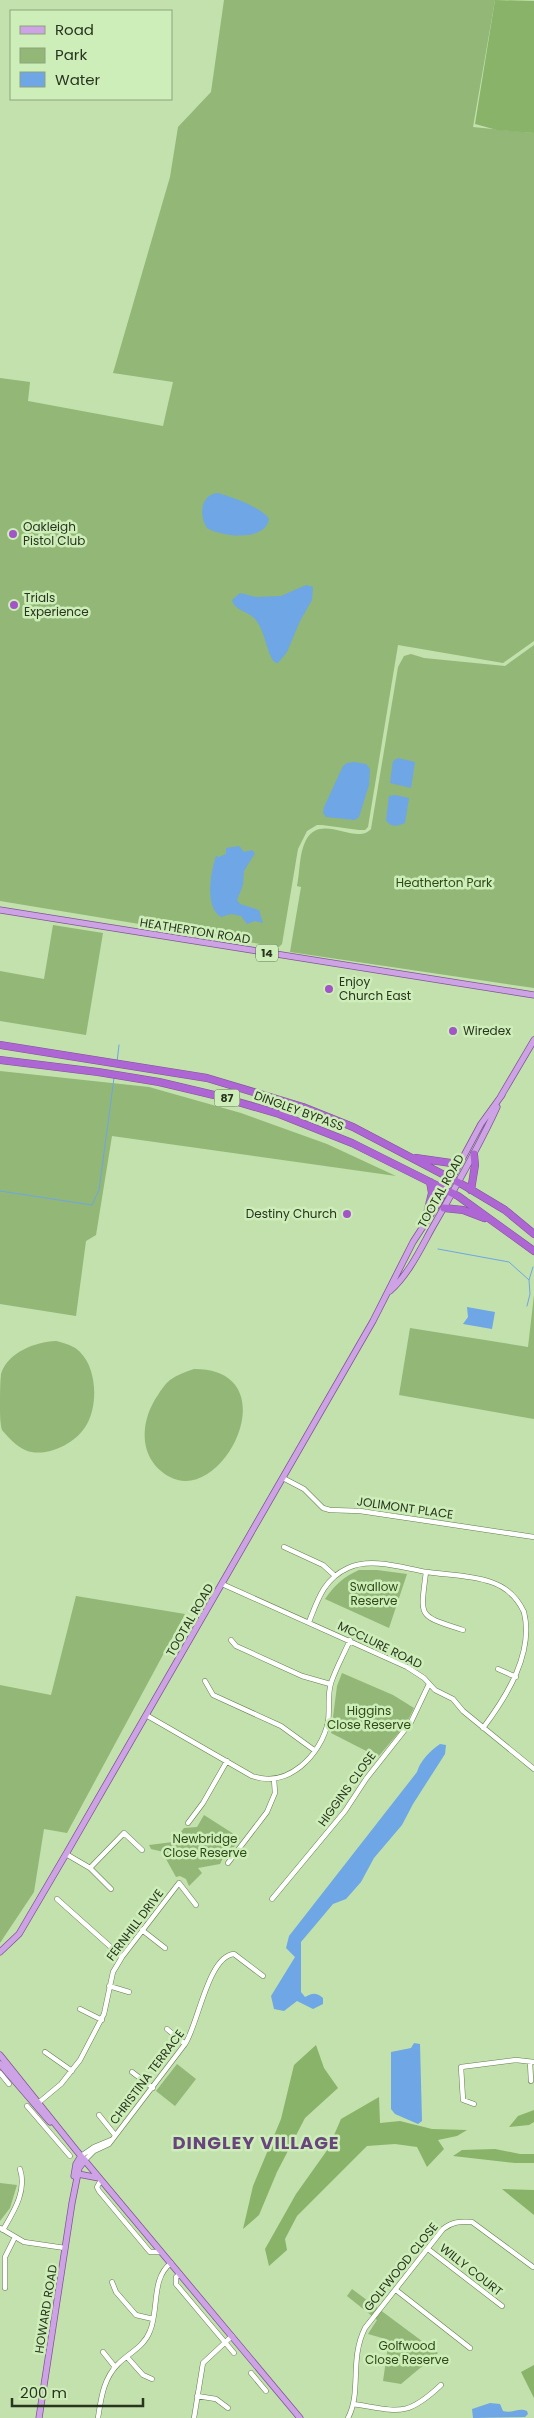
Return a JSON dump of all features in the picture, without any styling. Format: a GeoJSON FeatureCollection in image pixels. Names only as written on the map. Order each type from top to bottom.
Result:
{"type":"FeatureCollection","features":[{"type":"Feature","properties":{"kind":"highway","name":"DINGLEY BYPASS"},"geometry":{"type":"LineString","coordinates":[[0,1045],[208,1078],[256,1091],[353,1126],[505,1210],[534,1234]]}},
{"type":"Feature","properties":{"kind":"highway","name":"DINGLEY BYPASS"},"geometry":{"type":"LineString","coordinates":[[0,1060],[120,1075],[195,1090],[279,1114],[352,1143],[430,1182],[501,1226],[534,1251]]}},
{"type":"Feature","properties":{"kind":"highway"},"geometry":{"type":"LineString","coordinates":[[471,1190],[475,1165],[474,1154]]}},
{"type":"Feature","properties":{"kind":"highway"},"geometry":{"type":"LineString","coordinates":[[410,1157],[458,1164]]}},
{"type":"Feature","properties":{"kind":"highway"},"geometry":{"type":"LineString","coordinates":[[425,1222],[432,1193],[430,1182]]}},
{"type":"Feature","properties":{"kind":"highway"},"geometry":{"type":"LineString","coordinates":[[444,1208],[463,1210],[501,1226]]}},
{"type":"Feature","properties":{"kind":"main road","name":"HEATHERTON ROAD"},"geometry":{"type":"LineString","coordinates":[[0,910],[534,995]]}},
{"type":"Feature","properties":{"kind":"main road","name":"TOOTAL ROAD"},"geometry":{"type":"LineString","coordinates":[[0,1952],[19,1934],[66,1854],[389,1292],[393,1280],[425,1222],[474,1154],[502,1095],[534,1040]]}},
{"type":"Feature","properties":{"kind":"main road","name":"TOOTAL ROAD"},"geometry":{"type":"LineString","coordinates":[[454,1181],[458,1164],[481,1124],[502,1095]]}},
{"type":"Feature","properties":{"kind":"main road","name":"TOOTAL ROAD"},"geometry":{"type":"LineString","coordinates":[[389,1292],[398,1284],[444,1208],[448,1192]]}},
{"type":"Feature","properties":{"kind":"main road"},"geometry":{"type":"LineString","coordinates":[[0,2055],[37,2104]]}},
{"type":"Feature","properties":{"kind":"main road"},"geometry":{"type":"LineString","coordinates":[[0,2064],[83,2158],[300,2418]]}},
{"type":"Feature","properties":{"kind":"main road","name":"HOWARD ROAD"},"geometry":{"type":"LineString","coordinates":[[39,2418],[72,2203],[83,2158]]}},
{"type":"Feature","properties":{"kind":"main road","name":"HOWARD ROAD"},"geometry":{"type":"LineString","coordinates":[[72,2203],[77,2160],[83,2158]]}},
{"type":"Feature","properties":{"kind":"main road"},"geometry":{"type":"LineString","coordinates":[[78,2174],[100,2179]]}},
{"type":"Feature","properties":{"kind":"street","name":"JOLIMONT PLACE"},"geometry":{"type":"LineString","coordinates":[[283,1478],[304,1489],[323,1508],[330,1510],[360,1510],[534,1538]]}},
{"type":"Feature","properties":{"kind":"street"},"geometry":{"type":"LineString","coordinates":[[284,1547],[324,1565],[334,1576]]}},
{"type":"Feature","properties":{"kind":"street"},"geometry":{"type":"LineString","coordinates":[[309,1622],[324,1587],[334,1576],[353,1566],[370,1564],[489,1581],[505,1589],[514,1597],[526,1617],[530,1641],[523,1666],[483,1728]]}},
{"type":"Feature","properties":{"kind":"street"},"geometry":{"type":"LineString","coordinates":[[426,1572],[421,1607],[424,1615],[431,1620],[464,1630]]}},
{"type":"Feature","properties":{"kind":"street","name":"MCCLURE ROAD"},"geometry":{"type":"LineString","coordinates":[[222,1584],[407,1667],[456,1702],[463,1711],[534,1769]]}},
{"type":"Feature","properties":{"kind":"street"},"geometry":{"type":"LineString","coordinates":[[231,1640],[236,1646],[293,1672],[330,1684]]}},
{"type":"Feature","properties":{"kind":"street"},"geometry":{"type":"LineString","coordinates":[[146,1715],[258,1778],[274,1780],[295,1771],[314,1750],[328,1722],[330,1684],[350,1640]]}},
{"type":"Feature","properties":{"kind":"street"},"geometry":{"type":"LineString","coordinates":[[498,1669],[516,1677]]}},
{"type":"Feature","properties":{"kind":"street"},"geometry":{"type":"LineString","coordinates":[[205,1681],[216,1696],[281,1726],[314,1750]]}},
{"type":"Feature","properties":{"kind":"street","name":"HIGGINS CLOSE"},"geometry":{"type":"LineString","coordinates":[[272,1899],[345,1811],[371,1772],[410,1722],[429,1684]]}},
{"type":"Feature","properties":{"kind":"street"},"geometry":{"type":"LineString","coordinates":[[188,1823],[203,1803],[227,1761]]}},
{"type":"Feature","properties":{"kind":"street"},"geometry":{"type":"LineString","coordinates":[[228,1862],[267,1812],[275,1793],[274,1780]]}},
{"type":"Feature","properties":{"kind":"street"},"geometry":{"type":"LineString","coordinates":[[90,1868],[124,1833],[142,1850]]}},
{"type":"Feature","properties":{"kind":"street"},"geometry":{"type":"LineString","coordinates":[[66,1854],[90,1868],[112,1889]]}},
{"type":"Feature","properties":{"kind":"street","name":"FERNHILL DRIVE"},"geometry":{"type":"LineString","coordinates":[[37,2104],[61,2084],[72,2071],[102,2020],[113,1972],[142,1930],[179,1884],[196,1905]]}},
{"type":"Feature","properties":{"kind":"street"},"geometry":{"type":"LineString","coordinates":[[57,1899],[122,1957]]}},
{"type":"Feature","properties":{"kind":"street"},"geometry":{"type":"LineString","coordinates":[[142,1930],[165,1948]]}},
{"type":"Feature","properties":{"kind":"street"},"geometry":{"type":"LineString","coordinates":[[236,1948],[234,1954],[264,1976]]}},
{"type":"Feature","properties":{"kind":"street","name":"CHRISTINA TERRACE"},"geometry":{"type":"LineString","coordinates":[[83,2158],[94,2147],[114,2137],[153,2088],[192,2032],[210,1977],[226,1958],[234,1954]]}},
{"type":"Feature","properties":{"kind":"street"},"geometry":{"type":"LineString","coordinates":[[109,1986],[129,1992]]}},
{"type":"Feature","properties":{"kind":"street"},"geometry":{"type":"LineString","coordinates":[[80,2009],[102,2020]]}},
{"type":"Feature","properties":{"kind":"street"},"geometry":{"type":"LineString","coordinates":[[166,2029],[185,2044]]}},
{"type":"Feature","properties":{"kind":"street"},"geometry":{"type":"LineString","coordinates":[[46,2052],[72,2071]]}},
{"type":"Feature","properties":{"kind":"street"},"geometry":{"type":"LineString","coordinates":[[474,2104],[463,2100],[461,2067],[516,2060],[532,2062],[531,2081]]}},
{"type":"Feature","properties":{"kind":"street"},"geometry":{"type":"LineString","coordinates":[[132,2072],[153,2088]]}},
{"type":"Feature","properties":{"kind":"street"},"geometry":{"type":"LineString","coordinates":[[0,2073],[9,2084]]}},
{"type":"Feature","properties":{"kind":"street"},"geometry":{"type":"LineString","coordinates":[[27,2106],[70,2156]]}},
{"type":"Feature","properties":{"kind":"street"},"geometry":{"type":"LineString","coordinates":[[100,2115],[114,2137]]}},
{"type":"Feature","properties":{"kind":"street"},"geometry":{"type":"LineString","coordinates":[[59,2143],[66,2138]]}},
{"type":"Feature","properties":{"kind":"street"},"geometry":{"type":"LineString","coordinates":[[20,2169],[23,2179],[20,2197],[2,2229],[28,2242],[65,2248]]}},
{"type":"Feature","properties":{"kind":"street","name":"GOLFWOOD CLOSE"},"geometry":{"type":"LineString","coordinates":[[348,2418],[353,2404],[356,2355],[359,2340],[365,2328],[450,2224],[461,2221],[472,2222],[533,2267]]}},
{"type":"Feature","properties":{"kind":"street"},"geometry":{"type":"LineString","coordinates":[[4,2288],[5,2257],[8,2247],[15,2237]]}},
{"type":"Feature","properties":{"kind":"street","name":"WILLY COURT"},"geometry":{"type":"LineString","coordinates":[[428,2249],[502,2306]]}},
{"type":"Feature","properties":{"kind":"street"},"geometry":{"type":"LineString","coordinates":[[98,2418],[104,2386],[115,2367],[144,2341],[153,2319],[160,2274],[171,2263]]}},
{"type":"Feature","properties":{"kind":"street"},"geometry":{"type":"LineString","coordinates":[[180,2274],[176,2277],[176,2284],[234,2354]]}},
{"type":"Feature","properties":{"kind":"street"},"geometry":{"type":"LineString","coordinates":[[112,2282],[116,2292],[136,2315],[153,2319]]}},
{"type":"Feature","properties":{"kind":"street"},"geometry":{"type":"LineString","coordinates":[[396,2290],[470,2348]]}},
{"type":"Feature","properties":{"kind":"street"},"geometry":{"type":"LineString","coordinates":[[194,2418],[203,2363],[232,2336]]}},
{"type":"Feature","properties":{"kind":"street"},"geometry":{"type":"LineString","coordinates":[[103,2352],[115,2367]]}},
{"type":"Feature","properties":{"kind":"street"},"geometry":{"type":"LineString","coordinates":[[126,2357],[143,2375],[152,2379]]}},
{"type":"Feature","properties":{"kind":"street"},"geometry":{"type":"LineString","coordinates":[[251,2373],[266,2391]]}},
{"type":"Feature","properties":{"kind":"street"},"geometry":{"type":"LineString","coordinates":[[258,2382],[265,2376]]}},
{"type":"Feature","properties":{"kind":"street"},"geometry":{"type":"LineString","coordinates":[[353,2404],[401,2412],[414,2409],[441,2385]]}},
{"type":"Feature","properties":{"kind":"street"},"geometry":{"type":"LineString","coordinates":[[197,2396],[216,2399],[228,2408]]}},
{"type":"Feature","properties":{"kind":"street"},"geometry":{"type":"LineString","coordinates":[[400,2418],[401,2412]]}},
{"type":"Feature","properties":{"kind":"green space"},"geometry":{"type":"Polygon","coordinates":[[[224,0],[495,0],[473,127],[534,133],[534,641],[503,663],[398,645],[368,827],[365,830],[359,830],[317,825],[307,831],[298,849],[282,944],[279,947],[0,901],[0,378],[30,382],[28,401],[163,426],[173,382],[113,373],[170,177],[178,127],[211,92],[224,0]]]}},
{"type":"Feature","properties":{"kind":"green space"},"geometry":{"type":"Polygon","coordinates":[[[495,0],[534,1],[534,133],[497,130],[475,124],[495,0]]]}},
{"type":"Feature","properties":{"kind":"green space","name":"Heatherton Park"},"geometry":{"type":"Polygon","coordinates":[[[534,645],[534,988],[290,952],[301,887],[297,886],[300,863],[306,840],[312,832],[320,829],[357,834],[365,833],[371,829],[398,667],[404,656],[411,654],[424,658],[505,666],[534,645]]]}},
{"type":"Feature","properties":{"kind":"green space"},"geometry":{"type":"Polygon","coordinates":[[[53,925],[103,933],[86,1035],[0,1021],[0,971],[44,979],[53,925]]]}},
{"type":"Feature","properties":{"kind":"green space"},"geometry":{"type":"Polygon","coordinates":[[[0,1071],[149,1087],[241,1113],[327,1144],[396,1176],[112,1136],[96,1235],[86,1241],[76,1316],[0,1304],[0,1071]]]}},
{"type":"Feature","properties":{"kind":"green space"},"geometry":{"type":"Polygon","coordinates":[[[534,1295],[534,1419],[399,1395],[410,1328],[528,1347],[534,1295]]]}},
{"type":"Feature","properties":{"kind":"green space"},"geometry":{"type":"Polygon","coordinates":[[[56,1341],[75,1348],[86,1359],[93,1377],[93,1407],[87,1424],[69,1443],[51,1451],[33,1452],[19,1446],[2,1430],[0,1421],[1,1374],[5,1366],[16,1354],[40,1343],[56,1341]]]}},
{"type":"Feature","properties":{"kind":"green space"},"geometry":{"type":"Polygon","coordinates":[[[194,1369],[223,1375],[238,1390],[243,1411],[238,1434],[227,1456],[210,1472],[190,1481],[170,1477],[152,1461],[147,1451],[145,1428],[152,1406],[165,1385],[184,1372],[194,1369]]]}},
{"type":"Feature","properties":{"kind":"green space","name":"Swallow Reserve"},"geometry":{"type":"Polygon","coordinates":[[[359,1570],[407,1574],[389,1628],[325,1599],[340,1582],[359,1570]]]}},
{"type":"Feature","properties":{"kind":"green space"},"geometry":{"type":"Polygon","coordinates":[[[76,1596],[185,1614],[67,1833],[44,1829],[34,1892],[0,1943],[0,1685],[51,1695],[76,1596]]]}},
{"type":"Feature","properties":{"kind":"green space","name":"Higgins Close Reserve"},"geometry":{"type":"Polygon","coordinates":[[[342,1673],[393,1695],[414,1708],[406,1724],[378,1757],[331,1733],[337,1686],[342,1673]]]}},
{"type":"Feature","properties":{"kind":"green space","name":"Newbridge Close Reserve"},"geometry":{"type":"Polygon","coordinates":[[[204,1815],[240,1838],[230,1853],[224,1856],[220,1864],[198,1868],[202,1873],[189,1886],[186,1879],[180,1876],[176,1877],[166,1859],[168,1853],[151,1849],[149,1845],[173,1842],[184,1828],[197,1827],[204,1815]]]}},
{"type":"Feature","properties":{"kind":"green space"},"geometry":{"type":"Polygon","coordinates":[[[316,2045],[324,2068],[338,2088],[305,2118],[277,2172],[259,2215],[243,2229],[253,2186],[281,2119],[294,2065],[316,2045]]]}},
{"type":"Feature","properties":{"kind":"green space"},"geometry":{"type":"Polygon","coordinates":[[[177,2064],[196,2079],[175,2106],[156,2091],[177,2064]]]}},
{"type":"Feature","properties":{"kind":"green space"},"geometry":{"type":"Polygon","coordinates":[[[379,2097],[380,2123],[400,2121],[432,2129],[467,2130],[457,2136],[438,2140],[444,2149],[427,2167],[417,2147],[395,2144],[367,2146],[297,2216],[285,2239],[287,2250],[269,2266],[265,2249],[296,2194],[328,2149],[341,2119],[379,2097]]]}},
{"type":"Feature","properties":{"kind":"green space"},"geometry":{"type":"Polygon","coordinates":[[[534,2110],[534,2122],[529,2125],[509,2127],[518,2116],[534,2110]]]}},
{"type":"Feature","properties":{"kind":"green space"},"geometry":{"type":"Polygon","coordinates":[[[495,2149],[520,2154],[534,2154],[534,2163],[515,2163],[453,2156],[462,2150],[495,2149]]]}},
{"type":"Feature","properties":{"kind":"green space"},"geometry":{"type":"Polygon","coordinates":[[[0,2183],[17,2185],[10,2208],[0,2221],[0,2183]]]}},
{"type":"Feature","properties":{"kind":"green space"},"geometry":{"type":"Polygon","coordinates":[[[502,2189],[534,2190],[534,2215],[502,2189]]]}},
{"type":"Feature","properties":{"kind":"green space","name":"Golfwood Close Reserve"},"geometry":{"type":"Polygon","coordinates":[[[352,2289],[438,2353],[401,2384],[383,2381],[389,2340],[368,2334],[377,2320],[347,2296],[352,2289]]]}},
{"type":"Feature","properties":{"kind":"green space"},"geometry":{"type":"Polygon","coordinates":[[[534,2365],[534,2398],[521,2372],[534,2365]]]}},
{"type":"Feature","properties":{"kind":"water"},"geometry":{"type":"Polygon","coordinates":[[[218,493],[260,510],[269,519],[266,526],[260,531],[242,536],[222,534],[207,528],[202,512],[204,502],[212,494],[218,493]]]}},
{"type":"Feature","properties":{"kind":"water"},"geometry":{"type":"Polygon","coordinates":[[[306,585],[313,587],[312,600],[300,621],[287,652],[278,663],[274,662],[259,624],[252,616],[239,609],[232,600],[240,593],[256,597],[281,596],[306,585]]]}},
{"type":"Feature","properties":{"kind":"water"},"geometry":{"type":"Polygon","coordinates":[[[398,758],[415,762],[411,788],[390,783],[393,761],[398,758]]]}},
{"type":"Feature","properties":{"kind":"water"},"geometry":{"type":"Polygon","coordinates":[[[354,762],[366,764],[370,769],[369,785],[359,817],[355,820],[326,817],[323,813],[324,807],[343,766],[354,762]]]}},
{"type":"Feature","properties":{"kind":"water"},"geometry":{"type":"Polygon","coordinates":[[[395,795],[409,798],[405,823],[395,826],[386,820],[389,796],[395,795]]]}},
{"type":"Feature","properties":{"kind":"water"},"geometry":{"type":"Polygon","coordinates":[[[239,846],[244,852],[252,850],[255,853],[244,871],[243,885],[237,900],[240,904],[259,910],[263,923],[255,921],[247,924],[241,916],[231,914],[221,917],[212,906],[210,889],[216,856],[219,857],[226,854],[226,848],[239,846]]]}},
{"type":"Feature","properties":{"kind":"water"},"geometry":{"type":"Polygon","coordinates":[[[467,1307],[495,1312],[492,1329],[463,1324],[468,1317],[467,1307]]]}},
{"type":"Feature","properties":{"kind":"water"},"geometry":{"type":"Polygon","coordinates":[[[440,1744],[446,1745],[445,1754],[402,1825],[374,1858],[361,1882],[346,1899],[333,1904],[301,1942],[301,1992],[305,1997],[312,1994],[318,1995],[323,1998],[323,2004],[313,2009],[297,2001],[284,2011],[274,2009],[271,1996],[295,1957],[286,1948],[289,1936],[417,1772],[423,1760],[440,1744]]]}},
{"type":"Feature","properties":{"kind":"water"},"geometry":{"type":"Polygon","coordinates":[[[414,2043],[420,2044],[422,2121],[418,2124],[395,2114],[391,2109],[391,2052],[411,2048],[414,2043]]]}},
{"type":"Feature","properties":{"kind":"water"},"geometry":{"type":"Polygon","coordinates":[[[490,2403],[500,2404],[503,2411],[524,2410],[528,2414],[525,2417],[473,2418],[472,2409],[490,2403]]]}},
{"type":"Feature","properties":{"kind":"waterway"},"geometry":{"type":"LineString","coordinates":[[117,1062],[119,1045]]}},
{"type":"Feature","properties":{"kind":"waterway"},"geometry":{"type":"LineString","coordinates":[[0,1191],[92,1205],[99,1190],[114,1078]]}},
{"type":"Feature","properties":{"kind":"waterway"},"geometry":{"type":"LineString","coordinates":[[438,1249],[509,1262],[529,1280],[533,1267]]}},
{"type":"Feature","properties":{"kind":"waterway"},"geometry":{"type":"LineString","coordinates":[[527,1306],[530,1294],[529,1280]]}},
{"type":"Feature","properties":{"kind":"place","name":"Oakleigh Pistol Club"},"geometry":{"type":"Point","coordinates":[13,534]}},
{"type":"Feature","properties":{"kind":"place","name":"Trials Experience"},"geometry":{"type":"Point","coordinates":[14,605]}},
{"type":"Feature","properties":{"kind":"place","name":"Enjoy Church East"},"geometry":{"type":"Point","coordinates":[329,989]}},
{"type":"Feature","properties":{"kind":"place","name":"Wiredex"},"geometry":{"type":"Point","coordinates":[453,1031]}},
{"type":"Feature","properties":{"kind":"place","name":"Destiny Church"},"geometry":{"type":"Point","coordinates":[347,1214]}},
{"type":"Feature","properties":{"kind":"district","name":"DINGLEY VILLAGE"},"geometry":{"type":"Point","coordinates":[256,2143]}}]}
